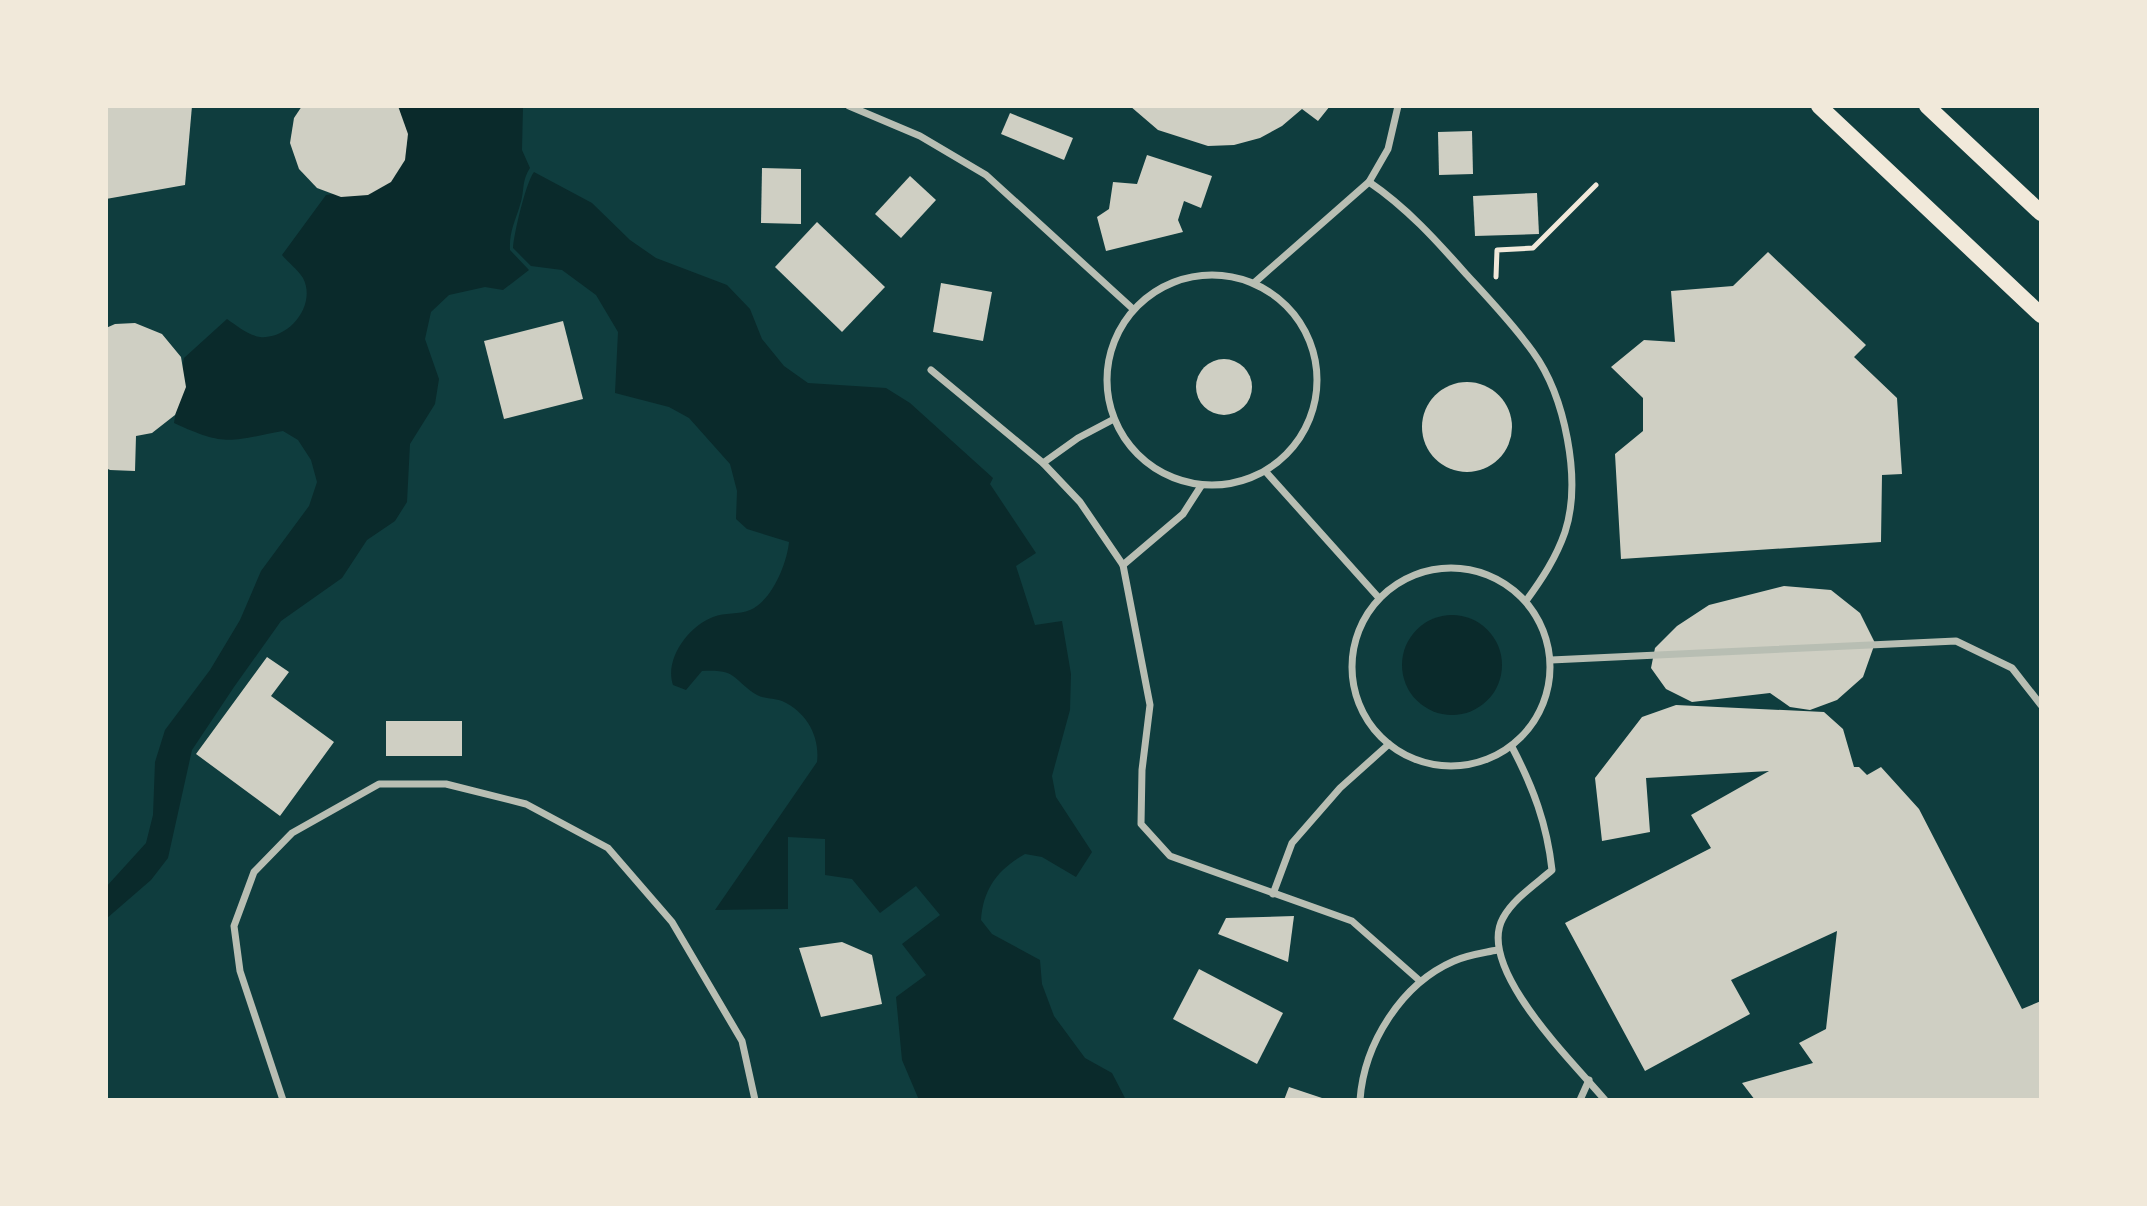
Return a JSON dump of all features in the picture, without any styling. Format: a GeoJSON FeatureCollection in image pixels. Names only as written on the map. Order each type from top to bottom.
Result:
{"type":"FeatureCollection","features":[{"type":"Feature","properties":{"kind":"main road"},"geometry":{"type":"LineString","coordinates":[[1819,106],[2041,315]]}},
{"type":"Feature","properties":{"kind":"main road"},"geometry":{"type":"LineString","coordinates":[[1927,106],[2041,213]]}},
{"type":"Feature","properties":{"kind":"street"},"geometry":{"type":"LineString","coordinates":[[849,106],[920,136],[986,175],[1133,309]]}},
{"type":"Feature","properties":{"kind":"street"},"geometry":{"type":"LineString","coordinates":[[1254,283],[1369,182],[1388,149],[1398,106]]}},
{"type":"Feature","properties":{"kind":"street"},"geometry":{"type":"LineString","coordinates":[[1369,182],[1392,197],[1421,226],[1535,354],[1564,418],[1571,476],[1566,530],[1547,573],[1526,601]]}},
{"type":"Feature","properties":{"kind":"street"},"geometry":{"type":"LineString","coordinates":[[1222,274],[1254,283],[1283,301],[1304,327],[1316,358],[1318,391],[1303,433],[1291,451],[1266,472],[1234,484],[1201,486],[1169,477],[1141,459],[1120,433],[1114,419],[1108,402],[1106,369],[1115,337],[1133,309],[1159,288],[1189,277],[1222,274]]}},
{"type":"Feature","properties":{"kind":"street"},"geometry":{"type":"LineString","coordinates":[[931,370],[1043,463],[1080,502],[1123,565],[1150,705],[1142,770],[1141,824],[1170,856],[1352,921],[1420,981]]}},
{"type":"Feature","properties":{"kind":"street"},"geometry":{"type":"LineString","coordinates":[[1043,463],[1078,438],[1114,419]]}},
{"type":"Feature","properties":{"kind":"street"},"geometry":{"type":"LineString","coordinates":[[1266,472],[1379,598]]}},
{"type":"Feature","properties":{"kind":"street"},"geometry":{"type":"LineString","coordinates":[[1123,565],[1183,514],[1201,486]]}},
{"type":"Feature","properties":{"kind":"street"},"geometry":{"type":"LineString","coordinates":[[1437,568],[1469,569],[1500,580],[1526,601],[1543,628],[1551,660],[1547,693],[1534,723],[1512,747],[1483,762],[1450,767],[1418,761],[1389,744],[1367,720],[1355,690],[1352,657],[1361,625],[1379,598],[1405,578],[1437,568]]}},
{"type":"Feature","properties":{"kind":"street"},"geometry":{"type":"LineString","coordinates":[[1551,660],[1956,641],[2012,668],[2041,705]]}},
{"type":"Feature","properties":{"kind":"street"},"geometry":{"type":"LineString","coordinates":[[1273,894],[1292,843],[1340,788],[1389,744]]}},
{"type":"Feature","properties":{"kind":"street"},"geometry":{"type":"LineString","coordinates":[[1512,747],[1532,784],[1548,836],[1552,870],[1502,919],[1497,950],[1505,973],[1552,1039],[1605,1100]]}},
{"type":"Feature","properties":{"kind":"street"},"geometry":{"type":"LineString","coordinates":[[283,1100],[240,971],[234,926],[254,872],[292,833],[379,784],[446,784],[526,804],[608,848],[672,922],[742,1041],[755,1100]]}},
{"type":"Feature","properties":{"kind":"street"},"geometry":{"type":"LineString","coordinates":[[1360,1100],[1362,1071],[1389,1017],[1420,981],[1455,960],[1497,950]]}},
{"type":"Feature","properties":{"kind":"street"},"geometry":{"type":"LineString","coordinates":[[1580,1100],[1589,1080]]}},
{"type":"Feature","properties":{"kind":"path"},"geometry":{"type":"LineString","coordinates":[[1485,295],[1499,273],[1497,250],[1533,248],[1596,185]]}},
{"type":"Feature","properties":{"kind":"water"},"geometry":{"type":"Polygon","coordinates":[[[398,106],[523,106],[522,150],[530,168],[511,232],[510,250],[529,270],[503,290],[485,287],[449,295],[431,312],[425,339],[439,379],[435,404],[410,444],[407,502],[395,521],[367,540],[342,578],[281,621],[192,750],[168,858],[151,880],[106,919],[106,887],[146,843],[153,815],[155,762],[165,730],[210,670],[240,620],[261,571],[309,506],[317,482],[311,460],[298,440],[283,431],[228,440],[205,436],[174,423],[184,358],[227,319],[260,337],[281,333],[298,319],[306,299],[306,288],[301,275],[282,255],[326,195],[370,189],[398,106]]]}},
{"type":"Feature","properties":{"kind":"water"},"geometry":{"type":"Polygon","coordinates":[[[534,172],[592,203],[630,240],[656,258],[727,285],[750,309],[762,339],[784,366],[808,383],[886,388],[910,403],[993,478],[990,484],[1036,553],[1016,566],[1035,625],[1062,621],[1071,674],[1070,710],[1052,776],[1056,797],[1092,852],[1076,877],[1042,857],[1025,854],[1007,866],[994,881],[985,899],[981,920],[992,934],[1040,960],[1042,984],[1054,1016],[1085,1058],[1112,1073],[1126,1100],[919,1100],[902,1060],[896,997],[926,975],[902,944],[940,915],[916,886],[880,913],[852,879],[825,875],[825,839],[788,837],[788,909],[715,910],[817,762],[816,743],[810,726],[791,706],[757,695],[723,672],[702,671],[686,690],[673,685],[672,665],[687,636],[704,621],[718,615],[750,610],[765,599],[782,570],[789,542],[747,529],[736,519],[737,491],[730,464],[689,418],[669,407],[615,393],[618,332],[596,295],[562,270],[531,266],[513,248],[527,186],[534,172]]]}},
{"type":"Feature","properties":{"kind":"water"},"geometry":{"type":"Polygon","coordinates":[[[1452,615],[1471,619],[1487,630],[1498,646],[1502,665],[1498,684],[1487,700],[1471,711],[1452,715],[1433,711],[1417,700],[1406,684],[1402,665],[1406,646],[1417,630],[1433,619],[1452,615]]]}},
{"type":"Feature","properties":{"kind":"building"},"geometry":{"type":"Polygon","coordinates":[[[106,106],[192,106],[185,185],[106,199],[106,106]]]}},
{"type":"Feature","properties":{"kind":"building"},"geometry":{"type":"Polygon","coordinates":[[[302,106],[398,106],[408,134],[405,160],[391,182],[368,195],[341,197],[317,188],[299,169],[290,143],[294,118],[302,106]]]}},
{"type":"Feature","properties":{"kind":"building"},"geometry":{"type":"Polygon","coordinates":[[[1130,106],[1330,106],[1318,121],[1302,109],[1282,126],[1260,138],[1234,145],[1208,146],[1158,130],[1130,106]]]}},
{"type":"Feature","properties":{"kind":"building"},"geometry":{"type":"Polygon","coordinates":[[[1010,113],[1073,138],[1064,160],[1001,134],[1010,113]]]}},
{"type":"Feature","properties":{"kind":"building"},"geometry":{"type":"Polygon","coordinates":[[[1472,131],[1473,174],[1439,175],[1438,132],[1472,131]]]}},
{"type":"Feature","properties":{"kind":"building"},"geometry":{"type":"Polygon","coordinates":[[[1147,155],[1212,176],[1201,208],[1184,201],[1178,220],[1183,232],[1106,251],[1097,217],[1109,209],[1113,182],[1137,184],[1147,155]]]}},
{"type":"Feature","properties":{"kind":"building"},"geometry":{"type":"Polygon","coordinates":[[[762,168],[801,169],[801,224],[761,223],[762,168]]]}},
{"type":"Feature","properties":{"kind":"building"},"geometry":{"type":"Polygon","coordinates":[[[910,176],[936,200],[901,238],[875,214],[910,176]]]}},
{"type":"Feature","properties":{"kind":"building"},"geometry":{"type":"Polygon","coordinates":[[[1537,193],[1539,234],[1475,236],[1473,196],[1537,193]]]}},
{"type":"Feature","properties":{"kind":"building"},"geometry":{"type":"Polygon","coordinates":[[[817,222],[885,287],[842,332],[775,267],[817,222]]]}},
{"type":"Feature","properties":{"kind":"building"},"geometry":{"type":"Polygon","coordinates":[[[1768,252],[1866,345],[1854,357],[1897,398],[1902,474],[1882,475],[1881,542],[1621,559],[1615,454],[1643,431],[1643,398],[1611,367],[1644,340],[1675,342],[1671,291],[1733,286],[1768,252]]]}},
{"type":"Feature","properties":{"kind":"building"},"geometry":{"type":"Polygon","coordinates":[[[941,283],[992,292],[983,341],[933,332],[941,283]]]}},
{"type":"Feature","properties":{"kind":"building"},"geometry":{"type":"Polygon","coordinates":[[[563,321],[583,399],[504,419],[484,341],[563,321]]]}},
{"type":"Feature","properties":{"kind":"building"},"geometry":{"type":"Polygon","coordinates":[[[135,323],[162,334],[181,357],[186,387],[175,415],[152,433],[136,436],[135,471],[110,470],[106,468],[106,328],[115,324],[135,323]]]}},
{"type":"Feature","properties":{"kind":"building"},"geometry":{"type":"Polygon","coordinates":[[[1224,359],[1244,367],[1252,387],[1244,407],[1224,415],[1204,407],[1196,387],[1204,367],[1224,359]]]}},
{"type":"Feature","properties":{"kind":"building"},"geometry":{"type":"Polygon","coordinates":[[[1467,382],[1484,385],[1499,395],[1509,410],[1512,427],[1509,444],[1499,459],[1484,469],[1467,472],[1450,469],[1435,459],[1425,444],[1422,427],[1425,410],[1435,395],[1450,385],[1467,382]]]}},
{"type":"Feature","properties":{"kind":"building"},"geometry":{"type":"Polygon","coordinates":[[[1784,586],[1831,590],[1860,613],[1875,643],[1863,677],[1837,700],[1810,710],[1790,707],[1770,693],[1692,702],[1666,689],[1651,668],[1655,648],[1677,626],[1709,605],[1784,586]]]}},
{"type":"Feature","properties":{"kind":"building"},"geometry":{"type":"Polygon","coordinates":[[[267,657],[289,672],[271,696],[334,742],[280,816],[196,754],[267,657]]]}},
{"type":"Feature","properties":{"kind":"building"},"geometry":{"type":"Polygon","coordinates":[[[1676,705],[1824,712],[1843,729],[1854,767],[1859,767],[1867,775],[1881,767],[1919,809],[2022,1009],[2041,1001],[2041,1100],[1755,1100],[1742,1083],[1813,1063],[1799,1043],[1826,1029],[1837,931],[1731,980],[1750,1014],[1645,1071],[1565,923],[1711,848],[1691,815],[1769,771],[1646,778],[1650,832],[1602,841],[1595,778],[1642,717],[1676,705]]]}},
{"type":"Feature","properties":{"kind":"building"},"geometry":{"type":"Polygon","coordinates":[[[386,721],[462,721],[462,756],[386,756],[386,721]]]}},
{"type":"Feature","properties":{"kind":"building"},"geometry":{"type":"Polygon","coordinates":[[[1294,916],[1288,962],[1218,934],[1226,918],[1294,916]]]}},
{"type":"Feature","properties":{"kind":"building"},"geometry":{"type":"Polygon","coordinates":[[[842,942],[872,955],[882,1004],[821,1017],[799,948],[842,942]]]}},
{"type":"Feature","properties":{"kind":"building"},"geometry":{"type":"Polygon","coordinates":[[[1199,969],[1283,1013],[1257,1064],[1173,1019],[1199,969]]]}},
{"type":"Feature","properties":{"kind":"building"},"geometry":{"type":"Polygon","coordinates":[[[1289,1087],[1325,1099],[1325,1100],[1284,1100],[1289,1087]]]}}]}
